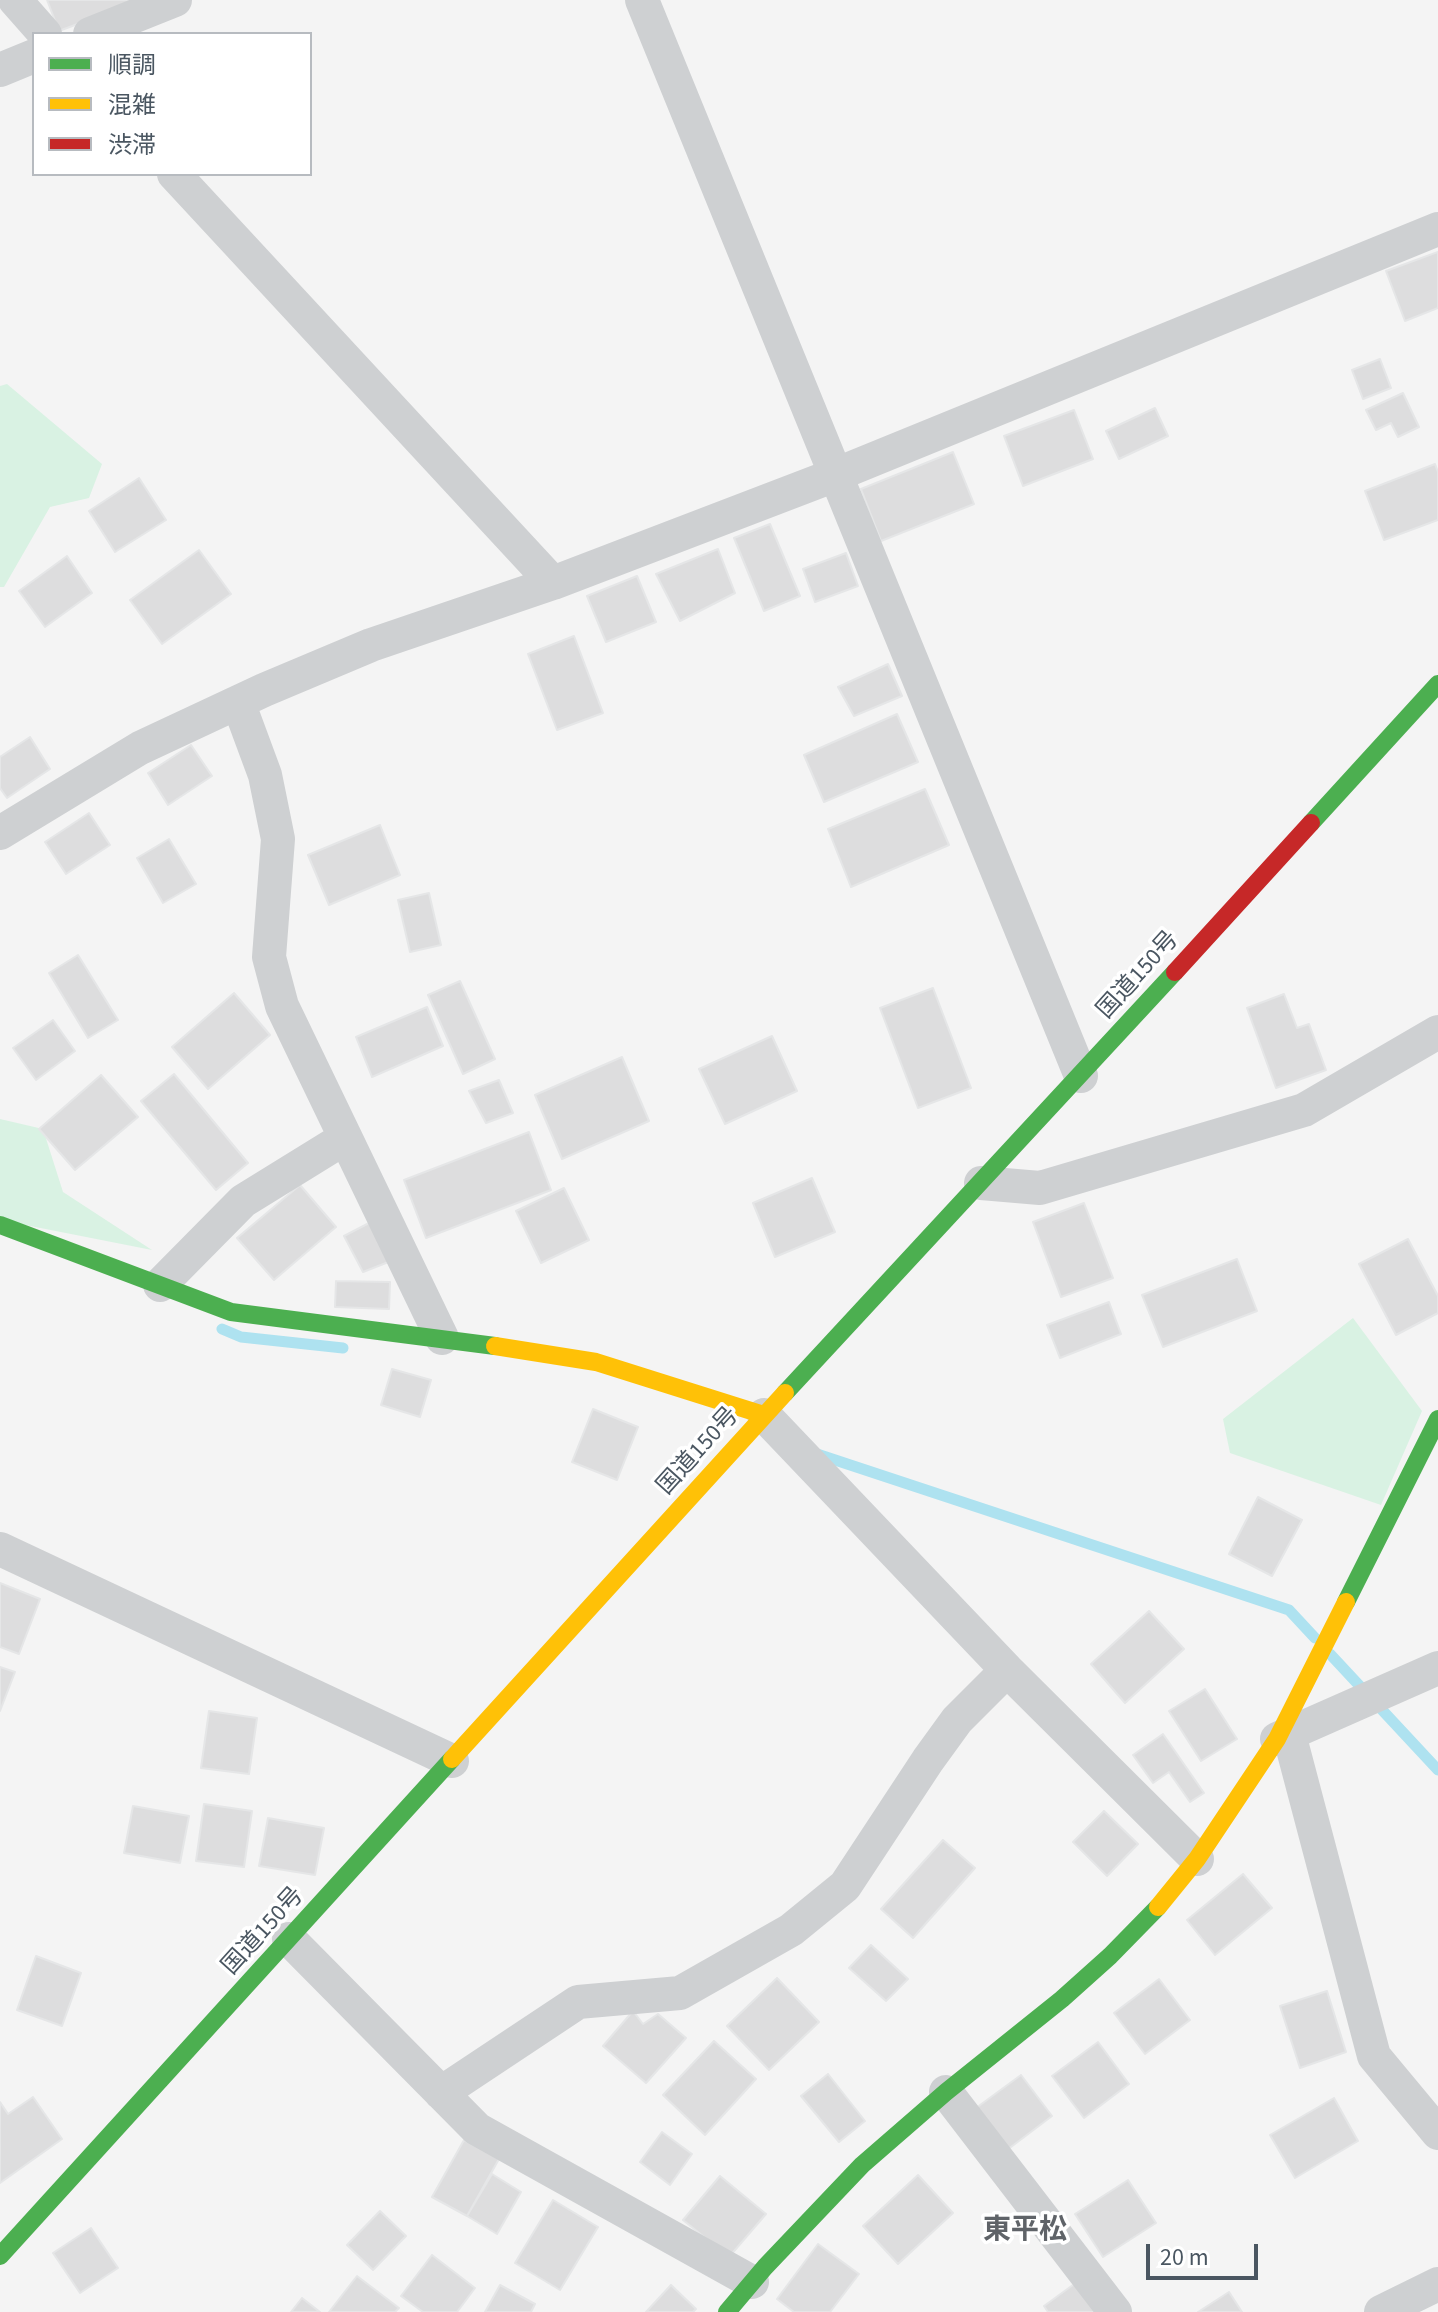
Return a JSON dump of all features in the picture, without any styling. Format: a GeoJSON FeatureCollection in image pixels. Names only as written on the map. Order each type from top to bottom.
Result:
{"type":"FeatureCollection","features":[{"type":"Feature","properties":{"kind":"main road","name":"国道150号"},"geometry":{"type":"LineString","coordinates":[[0,2256],[764,1415],[1081,1076],[1438,684]]}},
{"type":"Feature","properties":{"kind":"main road"},"geometry":{"type":"LineString","coordinates":[[0,1225],[231,1312],[442,1338],[596,1362],[764,1415]]}},
{"type":"Feature","properties":{"kind":"main road"},"geometry":{"type":"LineString","coordinates":[[727,2312],[862,2165],[1110,1956],[1156,1910],[1197,1859],[1283,1736],[1438,1419]]}},
{"type":"Feature","properties":{"kind":"street"},"geometry":{"type":"LineString","coordinates":[[15,0],[43,32]]}},
{"type":"Feature","properties":{"kind":"street"},"geometry":{"type":"LineString","coordinates":[[95,32],[175,0]]}},
{"type":"Feature","properties":{"kind":"street"},"geometry":{"type":"LineString","coordinates":[[642,0],[1081,1076]]}},
{"type":"Feature","properties":{"kind":"street"},"geometry":{"type":"LineString","coordinates":[[0,70],[32,57]]}},
{"type":"Feature","properties":{"kind":"street"},"geometry":{"type":"LineString","coordinates":[[176,176],[553,583]]}},
{"type":"Feature","properties":{"kind":"street"},"geometry":{"type":"LineString","coordinates":[[0,833],[140,748],[371,645],[553,583],[835,475],[1438,229]]}},
{"type":"Feature","properties":{"kind":"street"},"geometry":{"type":"LineString","coordinates":[[238,702],[265,775],[278,839],[269,957],[282,1006],[442,1338]]}},
{"type":"Feature","properties":{"kind":"street"},"geometry":{"type":"LineString","coordinates":[[981,1183],[1040,1188],[1304,1110],[1438,1032]]}},
{"type":"Feature","properties":{"kind":"street"},"geometry":{"type":"LineString","coordinates":[[160,1285],[243,1201],[345,1138]]}},
{"type":"Feature","properties":{"kind":"street"},"geometry":{"type":"LineString","coordinates":[[764,1415],[1007,1670],[1197,1859]]}},
{"type":"Feature","properties":{"kind":"street"},"geometry":{"type":"LineString","coordinates":[[0,1549],[452,1761]]}},
{"type":"Feature","properties":{"kind":"street"},"geometry":{"type":"LineString","coordinates":[[1438,1668],[1283,1736],[1374,2056],[1438,2133]]}},
{"type":"Feature","properties":{"kind":"street"},"geometry":{"type":"LineString","coordinates":[[441,2093],[578,2002],[680,1993],[791,1930],[845,1886],[957,1720],[1007,1670]]}},
{"type":"Feature","properties":{"kind":"street"},"geometry":{"type":"LineString","coordinates":[[289,1939],[477,2129],[752,2282]]}},
{"type":"Feature","properties":{"kind":"street"},"geometry":{"type":"LineString","coordinates":[[946,2092],[1115,2312]]}},
{"type":"Feature","properties":{"kind":"street"},"geometry":{"type":"LineString","coordinates":[[1381,2312],[1438,2284]]}},
{"type":"Feature","properties":{"kind":"green space"},"geometry":{"type":"Polygon","coordinates":[[[7,384],[102,464],[89,498],[50,507],[4,587],[0,587],[0,386],[7,384]]]}},
{"type":"Feature","properties":{"kind":"green space"},"geometry":{"type":"Polygon","coordinates":[[[0,1119],[43,1129],[63,1192],[152,1250],[0,1220],[0,1119]]]}},
{"type":"Feature","properties":{"kind":"green space"},"geometry":{"type":"Polygon","coordinates":[[[1353,1318],[1422,1411],[1381,1505],[1230,1453],[1223,1419],[1353,1318]]]}},
{"type":"Feature","properties":{"kind":"building"},"geometry":{"type":"Polygon","coordinates":[[[47,0],[141,0],[59,31],[47,0]]]}},
{"type":"Feature","properties":{"kind":"building"},"geometry":{"type":"Polygon","coordinates":[[[1438,252],[1438,308],[1405,321],[1386,271],[1438,252]]]}},
{"type":"Feature","properties":{"kind":"building"},"geometry":{"type":"Polygon","coordinates":[[[1380,359],[1391,388],[1363,399],[1352,370],[1380,359]]]}},
{"type":"Feature","properties":{"kind":"building"},"geometry":{"type":"Polygon","coordinates":[[[1403,393],[1419,427],[1398,437],[1391,423],[1376,430],[1366,410],[1403,393]]]}},
{"type":"Feature","properties":{"kind":"building"},"geometry":{"type":"Polygon","coordinates":[[[1155,408],[1168,436],[1119,459],[1106,431],[1155,408]]]}},
{"type":"Feature","properties":{"kind":"building"},"geometry":{"type":"Polygon","coordinates":[[[1074,410],[1093,459],[1023,486],[1004,436],[1074,410]]]}},
{"type":"Feature","properties":{"kind":"building"},"geometry":{"type":"Polygon","coordinates":[[[953,452],[974,504],[881,541],[861,489],[953,452]]]}},
{"type":"Feature","properties":{"kind":"building"},"geometry":{"type":"Polygon","coordinates":[[[1435,464],[1438,472],[1438,520],[1384,540],[1365,491],[1435,464]]]}},
{"type":"Feature","properties":{"kind":"building"},"geometry":{"type":"Polygon","coordinates":[[[139,478],[166,520],[115,552],[89,511],[139,478]]]}},
{"type":"Feature","properties":{"kind":"building"},"geometry":{"type":"Polygon","coordinates":[[[770,524],[800,596],[764,611],[734,538],[770,524]]]}},
{"type":"Feature","properties":{"kind":"building"},"geometry":{"type":"Polygon","coordinates":[[[718,549],[735,593],[680,621],[656,574],[718,549]]]}},
{"type":"Feature","properties":{"kind":"building"},"geometry":{"type":"Polygon","coordinates":[[[199,550],[231,594],[162,644],[130,600],[199,550]]]}},
{"type":"Feature","properties":{"kind":"building"},"geometry":{"type":"Polygon","coordinates":[[[846,553],[858,586],[815,602],[803,569],[846,553]]]}},
{"type":"Feature","properties":{"kind":"building"},"geometry":{"type":"Polygon","coordinates":[[[67,556],[92,593],[45,627],[19,591],[67,556]]]}},
{"type":"Feature","properties":{"kind":"building"},"geometry":{"type":"Polygon","coordinates":[[[637,576],[656,622],[606,642],[587,596],[637,576]]]}},
{"type":"Feature","properties":{"kind":"building"},"geometry":{"type":"Polygon","coordinates":[[[574,636],[603,713],[557,730],[528,654],[574,636]]]}},
{"type":"Feature","properties":{"kind":"building"},"geometry":{"type":"Polygon","coordinates":[[[888,664],[902,696],[854,716],[838,687],[888,664]]]}},
{"type":"Feature","properties":{"kind":"building"},"geometry":{"type":"Polygon","coordinates":[[[897,714],[918,762],[824,802],[804,755],[897,714]]]}},
{"type":"Feature","properties":{"kind":"building"},"geometry":{"type":"Polygon","coordinates":[[[30,737],[50,769],[7,798],[0,788],[0,757],[30,737]]]}},
{"type":"Feature","properties":{"kind":"building"},"geometry":{"type":"Polygon","coordinates":[[[191,745],[212,776],[168,805],[148,773],[191,745]]]}},
{"type":"Feature","properties":{"kind":"building"},"geometry":{"type":"Polygon","coordinates":[[[925,789],[949,845],[851,887],[828,829],[925,789]]]}},
{"type":"Feature","properties":{"kind":"building"},"geometry":{"type":"Polygon","coordinates":[[[89,813],[110,845],[66,874],[45,842],[89,813]]]}},
{"type":"Feature","properties":{"kind":"building"},"geometry":{"type":"Polygon","coordinates":[[[380,825],[400,875],[329,905],[308,855],[380,825]]]}},
{"type":"Feature","properties":{"kind":"building"},"geometry":{"type":"Polygon","coordinates":[[[169,839],[196,884],[163,903],[137,858],[169,839]]]}},
{"type":"Feature","properties":{"kind":"building"},"geometry":{"type":"Polygon","coordinates":[[[429,893],[441,945],[410,952],[398,900],[429,893]]]}},
{"type":"Feature","properties":{"kind":"building"},"geometry":{"type":"Polygon","coordinates":[[[78,955],[118,1020],[88,1038],[49,973],[78,955]]]}},
{"type":"Feature","properties":{"kind":"building"},"geometry":{"type":"Polygon","coordinates":[[[460,981],[495,1059],[463,1074],[428,995],[460,981]]]}},
{"type":"Feature","properties":{"kind":"building"},"geometry":{"type":"Polygon","coordinates":[[[933,988],[971,1088],[918,1108],[880,1008],[933,988]]]}},
{"type":"Feature","properties":{"kind":"building"},"geometry":{"type":"Polygon","coordinates":[[[234,993],[270,1035],[208,1089],[172,1047],[234,993]]]}},
{"type":"Feature","properties":{"kind":"building"},"geometry":{"type":"Polygon","coordinates":[[[1284,994],[1297,1028],[1309,1024],[1326,1070],[1276,1088],[1247,1008],[1284,994]]]}},
{"type":"Feature","properties":{"kind":"building"},"geometry":{"type":"Polygon","coordinates":[[[427,1007],[443,1046],[372,1077],[356,1037],[427,1007]]]}},
{"type":"Feature","properties":{"kind":"building"},"geometry":{"type":"Polygon","coordinates":[[[53,1020],[75,1051],[36,1080],[13,1048],[53,1020]]]}},
{"type":"Feature","properties":{"kind":"building"},"geometry":{"type":"Polygon","coordinates":[[[772,1036],[797,1091],[725,1124],[699,1069],[772,1036]]]}},
{"type":"Feature","properties":{"kind":"building"},"geometry":{"type":"Polygon","coordinates":[[[622,1057],[649,1121],[562,1159],[535,1095],[622,1057]]]}},
{"type":"Feature","properties":{"kind":"building"},"geometry":{"type":"Polygon","coordinates":[[[174,1074],[248,1163],[216,1190],[141,1101],[174,1074]]]}},
{"type":"Feature","properties":{"kind":"building"},"geometry":{"type":"Polygon","coordinates":[[[101,1075],[138,1117],[75,1170],[39,1129],[101,1075]]]}},
{"type":"Feature","properties":{"kind":"building"},"geometry":{"type":"Polygon","coordinates":[[[499,1080],[513,1113],[486,1123],[469,1091],[499,1080]]]}},
{"type":"Feature","properties":{"kind":"building"},"geometry":{"type":"Polygon","coordinates":[[[529,1132],[551,1190],[426,1238],[404,1180],[529,1132]]]}},
{"type":"Feature","properties":{"kind":"building"},"geometry":{"type":"Polygon","coordinates":[[[812,1178],[835,1232],[775,1257],[753,1203],[812,1178]]]}},
{"type":"Feature","properties":{"kind":"building"},"geometry":{"type":"Polygon","coordinates":[[[300,1185],[336,1227],[274,1280],[237,1238],[300,1185]]]}},
{"type":"Feature","properties":{"kind":"building"},"geometry":{"type":"Polygon","coordinates":[[[564,1188],[589,1240],[541,1263],[516,1211],[564,1188]]]}},
{"type":"Feature","properties":{"kind":"building"},"geometry":{"type":"Polygon","coordinates":[[[1084,1203],[1113,1278],[1061,1297],[1033,1222],[1084,1203]]]}},
{"type":"Feature","properties":{"kind":"building"},"geometry":{"type":"Polygon","coordinates":[[[371,1222],[391,1261],[363,1272],[344,1236],[371,1222]]]}},
{"type":"Feature","properties":{"kind":"building"},"geometry":{"type":"Polygon","coordinates":[[[1408,1239],[1438,1296],[1438,1313],[1396,1335],[1359,1264],[1408,1239]]]}},
{"type":"Feature","properties":{"kind":"building"},"geometry":{"type":"Polygon","coordinates":[[[1237,1259],[1257,1311],[1163,1347],[1142,1295],[1237,1259]]]}},
{"type":"Feature","properties":{"kind":"building"},"geometry":{"type":"Polygon","coordinates":[[[336,1281],[390,1282],[389,1309],[335,1307],[336,1281]]]}},
{"type":"Feature","properties":{"kind":"building"},"geometry":{"type":"Polygon","coordinates":[[[1109,1302],[1121,1334],[1060,1358],[1047,1325],[1109,1302]]]}},
{"type":"Feature","properties":{"kind":"building"},"geometry":{"type":"Polygon","coordinates":[[[392,1369],[431,1380],[420,1417],[381,1405],[392,1369]]]}},
{"type":"Feature","properties":{"kind":"building"},"geometry":{"type":"Polygon","coordinates":[[[593,1409],[638,1427],[617,1480],[572,1462],[593,1409]]]}},
{"type":"Feature","properties":{"kind":"building"},"geometry":{"type":"Polygon","coordinates":[[[1258,1497],[1302,1520],[1272,1576],[1229,1554],[1258,1497]]]}},
{"type":"Feature","properties":{"kind":"building"},"geometry":{"type":"Polygon","coordinates":[[[0,1583],[40,1599],[19,1654],[0,1647],[0,1583]]]}},
{"type":"Feature","properties":{"kind":"building"},"geometry":{"type":"Polygon","coordinates":[[[1149,1611],[1184,1649],[1125,1703],[1091,1664],[1149,1611]]]}},
{"type":"Feature","properties":{"kind":"building"},"geometry":{"type":"Polygon","coordinates":[[[0,1667],[15,1672],[0,1711],[0,1667]]]}},
{"type":"Feature","properties":{"kind":"building"},"geometry":{"type":"Polygon","coordinates":[[[1205,1689],[1237,1739],[1201,1761],[1169,1711],[1205,1689]]]}},
{"type":"Feature","properties":{"kind":"building"},"geometry":{"type":"Polygon","coordinates":[[[209,1711],[257,1718],[249,1774],[201,1768],[209,1711]]]}},
{"type":"Feature","properties":{"kind":"building"},"geometry":{"type":"Polygon","coordinates":[[[1163,1734],[1204,1793],[1190,1802],[1169,1772],[1153,1783],[1133,1755],[1163,1734]]]}},
{"type":"Feature","properties":{"kind":"building"},"geometry":{"type":"Polygon","coordinates":[[[204,1804],[252,1811],[244,1867],[196,1861],[204,1804]]]}},
{"type":"Feature","properties":{"kind":"building"},"geometry":{"type":"Polygon","coordinates":[[[133,1806],[189,1816],[180,1863],[124,1853],[133,1806]]]}},
{"type":"Feature","properties":{"kind":"building"},"geometry":{"type":"Polygon","coordinates":[[[1104,1811],[1138,1844],[1107,1876],[1073,1842],[1104,1811]]]}},
{"type":"Feature","properties":{"kind":"building"},"geometry":{"type":"Polygon","coordinates":[[[268,1818],[324,1828],[315,1875],[259,1866],[268,1818]]]}},
{"type":"Feature","properties":{"kind":"building"},"geometry":{"type":"Polygon","coordinates":[[[943,1840],[975,1868],[913,1938],[881,1909],[943,1840]]]}},
{"type":"Feature","properties":{"kind":"building"},"geometry":{"type":"Polygon","coordinates":[[[1243,1874],[1272,1908],[1215,1955],[1187,1920],[1243,1874]]]}},
{"type":"Feature","properties":{"kind":"building"},"geometry":{"type":"Polygon","coordinates":[[[871,1945],[908,1979],[886,2001],[849,1968],[871,1945]]]}},
{"type":"Feature","properties":{"kind":"building"},"geometry":{"type":"Polygon","coordinates":[[[36,1956],[81,1973],[62,2026],[17,2010],[36,1956]]]}},
{"type":"Feature","properties":{"kind":"building"},"geometry":{"type":"Polygon","coordinates":[[[777,1978],[819,2022],[769,2070],[727,2026],[777,1978]]]}},
{"type":"Feature","properties":{"kind":"building"},"geometry":{"type":"Polygon","coordinates":[[[1159,1979],[1190,2020],[1145,2054],[1114,2013],[1159,1979]]]}},
{"type":"Feature","properties":{"kind":"building"},"geometry":{"type":"Polygon","coordinates":[[[1327,1991],[1346,2052],[1300,2068],[1280,2006],[1327,1991]]]}},
{"type":"Feature","properties":{"kind":"building"},"geometry":{"type":"Polygon","coordinates":[[[633,2011],[643,2024],[658,2014],[686,2038],[646,2083],[603,2046],[633,2011]]]}},
{"type":"Feature","properties":{"kind":"building"},"geometry":{"type":"Polygon","coordinates":[[[714,2041],[756,2079],[705,2135],[663,2095],[714,2041]]]}},
{"type":"Feature","properties":{"kind":"building"},"geometry":{"type":"Polygon","coordinates":[[[1098,2042],[1129,2084],[1084,2118],[1052,2076],[1098,2042]]]}},
{"type":"Feature","properties":{"kind":"building"},"geometry":{"type":"Polygon","coordinates":[[[828,2074],[865,2121],[839,2142],[801,2096],[828,2074]]]}},
{"type":"Feature","properties":{"kind":"building"},"geometry":{"type":"Polygon","coordinates":[[[1021,2075],[1052,2116],[1007,2150],[976,2108],[1021,2075]]]}},
{"type":"Feature","properties":{"kind":"building"},"geometry":{"type":"Polygon","coordinates":[[[33,2097],[62,2139],[0,2183],[0,2102],[8,2114],[33,2097]]]}},
{"type":"Feature","properties":{"kind":"building"},"geometry":{"type":"Polygon","coordinates":[[[1334,2098],[1358,2141],[1295,2178],[1270,2135],[1334,2098]]]}},
{"type":"Feature","properties":{"kind":"building"},"geometry":{"type":"Polygon","coordinates":[[[662,2132],[692,2154],[670,2185],[640,2162],[662,2132]]]}},
{"type":"Feature","properties":{"kind":"building"},"geometry":{"type":"Polygon","coordinates":[[[464,2140],[499,2159],[467,2216],[432,2197],[464,2140]]]}},
{"type":"Feature","properties":{"kind":"building"},"geometry":{"type":"Polygon","coordinates":[[[492,2174],[521,2192],[497,2234],[467,2216],[492,2174]]]}},
{"type":"Feature","properties":{"kind":"building"},"geometry":{"type":"Polygon","coordinates":[[[918,2175],[953,2213],[898,2264],[863,2226],[918,2175]]]}},
{"type":"Feature","properties":{"kind":"building"},"geometry":{"type":"Polygon","coordinates":[[[720,2176],[766,2214],[729,2257],[683,2220],[720,2176]]]}},
{"type":"Feature","properties":{"kind":"building"},"geometry":{"type":"Polygon","coordinates":[[[1128,2180],[1156,2223],[1103,2257],[1075,2214],[1128,2180]]]}},
{"type":"Feature","properties":{"kind":"building"},"geometry":{"type":"Polygon","coordinates":[[[553,2200],[598,2227],[560,2290],[515,2263],[553,2200]]]}},
{"type":"Feature","properties":{"kind":"building"},"geometry":{"type":"Polygon","coordinates":[[[380,2211],[406,2236],[373,2270],[347,2245],[380,2211]]]}},
{"type":"Feature","properties":{"kind":"building"},"geometry":{"type":"Polygon","coordinates":[[[91,2228],[118,2268],[80,2293],[53,2253],[91,2228]]]}},
{"type":"Feature","properties":{"kind":"building"},"geometry":{"type":"Polygon","coordinates":[[[818,2244],[859,2274],[830,2312],[794,2312],[777,2299],[818,2244]]]}},
{"type":"Feature","properties":{"kind":"building"},"geometry":{"type":"Polygon","coordinates":[[[432,2255],[475,2288],[457,2312],[423,2312],[401,2296],[432,2255]]]}},
{"type":"Feature","properties":{"kind":"building"},"geometry":{"type":"Polygon","coordinates":[[[357,2276],[399,2308],[395,2312],[329,2312],[357,2276]]]}},
{"type":"Feature","properties":{"kind":"building"},"geometry":{"type":"Polygon","coordinates":[[[1077,2282],[1099,2312],[1048,2312],[1044,2306],[1077,2282]]]}},
{"type":"Feature","properties":{"kind":"building"},"geometry":{"type":"Polygon","coordinates":[[[500,2285],[535,2304],[531,2312],[485,2312],[500,2285]]]}},
{"type":"Feature","properties":{"kind":"building"},"geometry":{"type":"Polygon","coordinates":[[[671,2285],[696,2309],[693,2312],[646,2312],[671,2285]]]}},
{"type":"Feature","properties":{"kind":"building"},"geometry":{"type":"Polygon","coordinates":[[[1229,2292],[1242,2312],[1198,2312],[1229,2292]]]}},
{"type":"Feature","properties":{"kind":"building"},"geometry":{"type":"Polygon","coordinates":[[[302,2298],[320,2312],[291,2312],[302,2298]]]}},
{"type":"Feature","properties":{"kind":"waterway"},"geometry":{"type":"LineString","coordinates":[[222,1329],[241,1337],[343,1348]]}},
{"type":"Feature","properties":{"kind":"waterway"},"geometry":{"type":"LineString","coordinates":[[814,1453],[1289,1610],[1315,1638]]}},
{"type":"Feature","properties":{"kind":"waterway"},"geometry":{"type":"LineString","coordinates":[[1330,1654],[1438,1770]]}},
{"type":"Feature","properties":{"kind":"traffic: fast"},"geometry":{"type":"LineString","coordinates":[[1311,823],[1438,684]]}},
{"type":"Feature","properties":{"kind":"traffic: fast"},"geometry":{"type":"LineString","coordinates":[[785,1393],[1175,972]]}},
{"type":"Feature","properties":{"kind":"traffic: fast"},"geometry":{"type":"LineString","coordinates":[[0,1225],[231,1312],[495,1346]]}},
{"type":"Feature","properties":{"kind":"traffic: fast"},"geometry":{"type":"LineString","coordinates":[[1346,1602],[1438,1419]]}},
{"type":"Feature","properties":{"kind":"traffic: fast"},"geometry":{"type":"LineString","coordinates":[[0,2256],[452,1759]]}},
{"type":"Feature","properties":{"kind":"traffic: fast"},"geometry":{"type":"LineString","coordinates":[[727,2312],[765,2267],[862,2165],[946,2092],[1062,1999],[1158,1907]]}},
{"type":"Feature","properties":{"kind":"traffic: slow"},"geometry":{"type":"LineString","coordinates":[[495,1346],[596,1362],[764,1415]]}},
{"type":"Feature","properties":{"kind":"traffic: slow"},"geometry":{"type":"LineString","coordinates":[[452,1759],[785,1393]]}},
{"type":"Feature","properties":{"kind":"traffic: slow"},"geometry":{"type":"LineString","coordinates":[[1158,1907],[1197,1859],[1277,1739],[1346,1602]]}},
{"type":"Feature","properties":{"kind":"traffic: jam"},"geometry":{"type":"LineString","coordinates":[[1175,972],[1311,823]]}},
{"type":"Feature","properties":{"kind":"district","name":"東平松"},"geometry":{"type":"Point","coordinates":[1025,2232]}}]}
